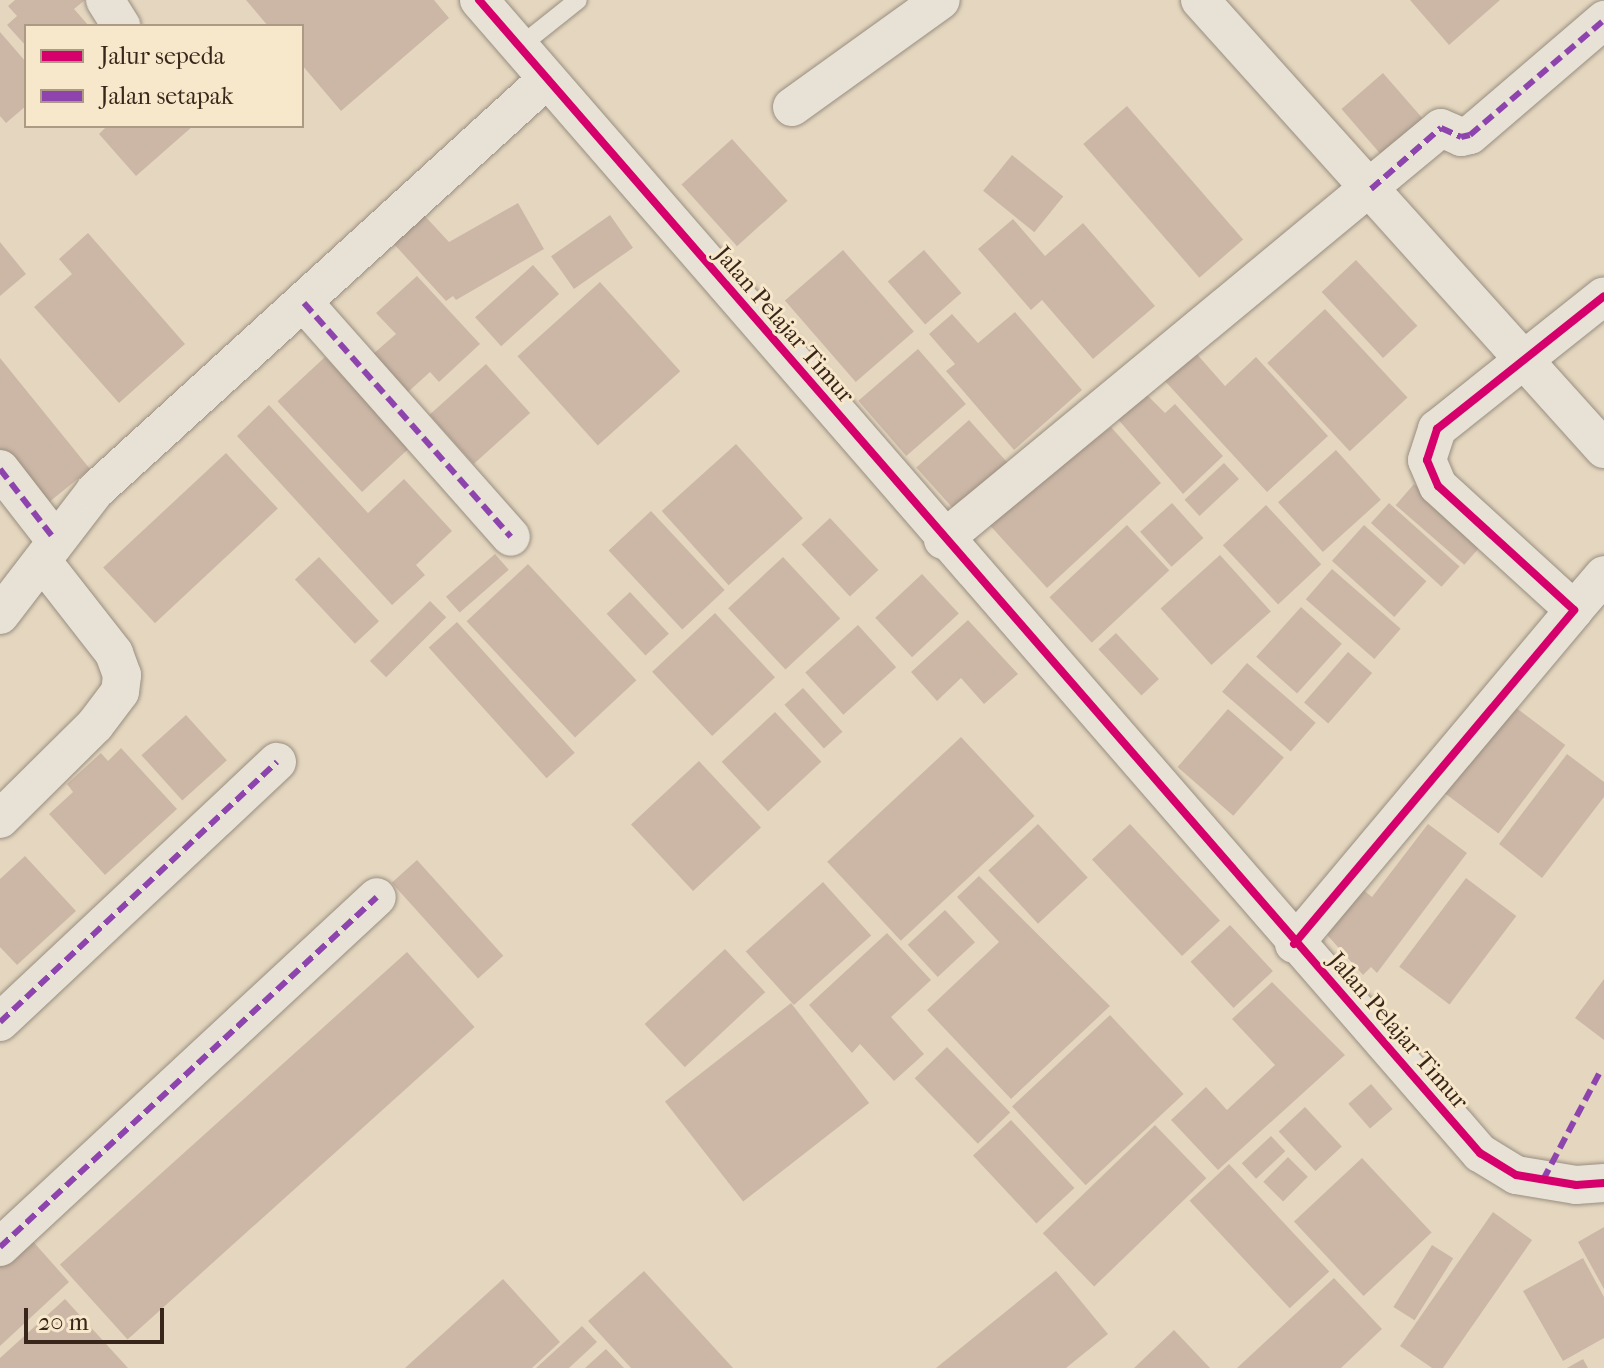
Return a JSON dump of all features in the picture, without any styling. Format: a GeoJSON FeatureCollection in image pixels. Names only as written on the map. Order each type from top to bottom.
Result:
{"type":"FeatureCollection","features":[{"type":"Feature","properties":{"kind":"street"},"geometry":{"type":"LineString","coordinates":[[105,0],[120,24]]}},
{"type":"Feature","properties":{"kind":"street","name":"Jalan Pelajar Timur"},"geometry":{"type":"LineString","coordinates":[[479,0],[1294,944],[1488,1160],[1516,1175],[1576,1185],[1604,1183]]}},
{"type":"Feature","properties":{"kind":"street"},"geometry":{"type":"LineString","coordinates":[[792,107],[941,0]]}},
{"type":"Feature","properties":{"kind":"street"},"geometry":{"type":"LineString","coordinates":[[1200,0],[1604,449]]}},
{"type":"Feature","properties":{"kind":"street"},"geometry":{"type":"LineString","coordinates":[[943,540],[1441,128],[1461,137],[1470,135],[1604,20]]}},
{"type":"Feature","properties":{"kind":"street"},"geometry":{"type":"LineString","coordinates":[[0,615],[95,491],[546,80]]}},
{"type":"Feature","properties":{"kind":"street"},"geometry":{"type":"LineString","coordinates":[[1574,610],[1438,486],[1429,471],[1428,448],[1437,429],[1520,358],[1604,296]]}},
{"type":"Feature","properties":{"kind":"street"},"geometry":{"type":"LineString","coordinates":[[304,303],[511,537]]}},
{"type":"Feature","properties":{"kind":"street"},"geometry":{"type":"LineString","coordinates":[[0,469],[114,653],[122,675],[120,692],[95,725],[0,819]]}},
{"type":"Feature","properties":{"kind":"street"},"geometry":{"type":"LineString","coordinates":[[1294,944],[1604,575]]}},
{"type":"Feature","properties":{"kind":"street"},"geometry":{"type":"LineString","coordinates":[[0,1022],[277,762]]}},
{"type":"Feature","properties":{"kind":"street"},"geometry":{"type":"LineString","coordinates":[[2,1240],[377,897]]}},
{"type":"Feature","properties":{"kind":"lane"},"geometry":{"type":"LineString","coordinates":[[519,47],[578,0]]}},
{"type":"Feature","properties":{"kind":"building"},"geometry":{"type":"Polygon","coordinates":[[[15,0],[85,0],[74,9],[87,24],[24,24],[24,44],[7,25],[17,16],[8,6],[15,0]]]}},
{"type":"Feature","properties":{"kind":"building"},"geometry":{"type":"Polygon","coordinates":[[[246,0],[434,0],[449,18],[341,111],[304,67],[304,24],[266,24],[246,0]]]}},
{"type":"Feature","properties":{"kind":"building"},"geometry":{"type":"Polygon","coordinates":[[[1410,0],[1500,0],[1449,45],[1410,0]]]}},
{"type":"Feature","properties":{"kind":"building"},"geometry":{"type":"Polygon","coordinates":[[[0,32],[24,60],[24,108],[6,123],[0,116],[0,32]]]}},
{"type":"Feature","properties":{"kind":"building"},"geometry":{"type":"Polygon","coordinates":[[[1383,73],[1434,131],[1392,167],[1341,109],[1383,73]]]}},
{"type":"Feature","properties":{"kind":"building"},"geometry":{"type":"Polygon","coordinates":[[[1127,106],[1243,240],[1199,278],[1083,144],[1127,106]]]}},
{"type":"Feature","properties":{"kind":"building"},"geometry":{"type":"Polygon","coordinates":[[[105,128],[191,128],[136,176],[99,134],[105,128]]]}},
{"type":"Feature","properties":{"kind":"building"},"geometry":{"type":"Polygon","coordinates":[[[732,139],[788,201],[737,246],[681,185],[732,139]]]}},
{"type":"Feature","properties":{"kind":"building"},"geometry":{"type":"Polygon","coordinates":[[[1012,155],[1063,197],[1034,232],[983,191],[1012,155]]]}},
{"type":"Feature","properties":{"kind":"building"},"geometry":{"type":"Polygon","coordinates":[[[518,203],[544,249],[456,300],[453,296],[446,301],[393,243],[423,214],[449,242],[518,203]]]}},
{"type":"Feature","properties":{"kind":"building"},"geometry":{"type":"Polygon","coordinates":[[[610,215],[633,248],[574,289],[551,256],[610,215]]]}},
{"type":"Feature","properties":{"kind":"building"},"geometry":{"type":"Polygon","coordinates":[[[1013,219],[1045,256],[1083,223],[1155,306],[1093,359],[1042,300],[1031,310],[978,249],[1013,219]]]}},
{"type":"Feature","properties":{"kind":"building"},"geometry":{"type":"Polygon","coordinates":[[[88,233],[185,344],[119,403],[34,307],[72,274],[59,259],[88,233]]]}},
{"type":"Feature","properties":{"kind":"building"},"geometry":{"type":"Polygon","coordinates":[[[0,242],[26,274],[0,296],[0,242]]]}},
{"type":"Feature","properties":{"kind":"building"},"geometry":{"type":"Polygon","coordinates":[[[843,250],[914,332],[856,382],[785,301],[843,250]]]}},
{"type":"Feature","properties":{"kind":"building"},"geometry":{"type":"Polygon","coordinates":[[[924,250],[961,293],[925,325],[888,281],[924,250]]]}},
{"type":"Feature","properties":{"kind":"building"},"geometry":{"type":"Polygon","coordinates":[[[1356,260],[1417,326],[1383,358],[1322,292],[1356,260]]]}},
{"type":"Feature","properties":{"kind":"building"},"geometry":{"type":"Polygon","coordinates":[[[533,265],[559,294],[501,346],[475,317],[533,265]]]}},
{"type":"Feature","properties":{"kind":"building"},"geometry":{"type":"Polygon","coordinates":[[[417,276],[480,344],[439,382],[430,372],[408,392],[373,354],[396,334],[376,313],[417,276]]]}},
{"type":"Feature","properties":{"kind":"building"},"geometry":{"type":"Polygon","coordinates":[[[600,282],[680,371],[598,445],[518,356],[600,282]]]}},
{"type":"Feature","properties":{"kind":"building"},"geometry":{"type":"Polygon","coordinates":[[[1325,309],[1408,397],[1350,451],[1267,363],[1325,309]]]}},
{"type":"Feature","properties":{"kind":"building"},"geometry":{"type":"Polygon","coordinates":[[[1015,312],[1082,390],[1014,450],[946,371],[955,364],[929,334],[952,314],[978,343],[1015,312]]]}},
{"type":"Feature","properties":{"kind":"building"},"geometry":{"type":"Polygon","coordinates":[[[918,349],[966,404],[906,456],[858,401],[918,349]]]}},
{"type":"Feature","properties":{"kind":"building"},"geometry":{"type":"Polygon","coordinates":[[[1195,352],[1225,386],[1256,357],[1328,436],[1267,492],[1164,380],[1195,352]]]}},
{"type":"Feature","properties":{"kind":"building"},"geometry":{"type":"Polygon","coordinates":[[[325,357],[410,448],[362,492],[277,401],[325,357]]]}},
{"type":"Feature","properties":{"kind":"building"},"geometry":{"type":"Polygon","coordinates":[[[0,358],[90,469],[43,507],[0,454],[0,358]]]}},
{"type":"Feature","properties":{"kind":"building"},"geometry":{"type":"Polygon","coordinates":[[[486,364],[530,413],[474,464],[430,415],[486,364]]]}},
{"type":"Feature","properties":{"kind":"building"},"geometry":{"type":"Polygon","coordinates":[[[1144,392],[1165,413],[1175,404],[1223,456],[1183,494],[1116,417],[1144,392]]]}},
{"type":"Feature","properties":{"kind":"building"},"geometry":{"type":"Polygon","coordinates":[[[269,405],[368,513],[404,479],[452,531],[416,565],[425,575],[392,605],[237,436],[269,405]]]}},
{"type":"Feature","properties":{"kind":"building"},"geometry":{"type":"Polygon","coordinates":[[[969,420],[1008,464],[956,511],[916,468],[969,420]]]}},
{"type":"Feature","properties":{"kind":"building"},"geometry":{"type":"Polygon","coordinates":[[[1111,427],[1161,483],[1047,588],[986,521],[1111,427]]]}},
{"type":"Feature","properties":{"kind":"building"},"geometry":{"type":"Polygon","coordinates":[[[736,444],[803,518],[729,585],[662,511],[736,444]]]}},
{"type":"Feature","properties":{"kind":"building"},"geometry":{"type":"Polygon","coordinates":[[[1336,450],[1381,500],[1323,552],[1278,502],[1336,450]]]}},
{"type":"Feature","properties":{"kind":"building"},"geometry":{"type":"Polygon","coordinates":[[[226,453],[278,509],[155,623],[103,568],[226,453]]]}},
{"type":"Feature","properties":{"kind":"building"},"geometry":{"type":"Polygon","coordinates":[[[1224,463],[1239,479],[1200,516],[1185,500],[1224,463]]]}},
{"type":"Feature","properties":{"kind":"building"},"geometry":{"type":"Polygon","coordinates":[[[1414,484],[1483,544],[1464,565],[1396,505],[1414,484]]]}},
{"type":"Feature","properties":{"kind":"building"},"geometry":{"type":"Polygon","coordinates":[[[1172,503],[1203,538],[1171,567],[1140,532],[1172,503]]]}},
{"type":"Feature","properties":{"kind":"building"},"geometry":{"type":"Polygon","coordinates":[[[1389,503],[1460,567],[1442,587],[1371,523],[1389,503]]]}},
{"type":"Feature","properties":{"kind":"building"},"geometry":{"type":"Polygon","coordinates":[[[1266,505],[1321,564],[1278,604],[1223,545],[1266,505]]]}},
{"type":"Feature","properties":{"kind":"building"},"geometry":{"type":"Polygon","coordinates":[[[651,511],[725,590],[682,630],[609,551],[651,511]]]}},
{"type":"Feature","properties":{"kind":"building"},"geometry":{"type":"Polygon","coordinates":[[[830,518],[878,570],[850,597],[801,545],[830,518]]]}},
{"type":"Feature","properties":{"kind":"building"},"geometry":{"type":"Polygon","coordinates":[[[1127,525],[1169,570],[1092,643],[1049,597],[1127,525]]]}},
{"type":"Feature","properties":{"kind":"building"},"geometry":{"type":"Polygon","coordinates":[[[1364,525],[1426,581],[1394,617],[1332,561],[1364,525]]]}},
{"type":"Feature","properties":{"kind":"building"},"geometry":{"type":"Polygon","coordinates":[[[495,554],[509,570],[460,612],[446,597],[495,554]]]}},
{"type":"Feature","properties":{"kind":"building"},"geometry":{"type":"Polygon","coordinates":[[[1220,555],[1271,611],[1211,665],[1161,609],[1220,555]]]}},
{"type":"Feature","properties":{"kind":"building"},"geometry":{"type":"Polygon","coordinates":[[[319,557],[379,621],[355,644],[295,580],[319,557]]]}},
{"type":"Feature","properties":{"kind":"building"},"geometry":{"type":"Polygon","coordinates":[[[783,557],[840,618],[785,670],[728,608],[783,557]]]}},
{"type":"Feature","properties":{"kind":"building"},"geometry":{"type":"Polygon","coordinates":[[[528,564],[636,680],[575,738],[467,621],[528,564]]]}},
{"type":"Feature","properties":{"kind":"building"},"geometry":{"type":"Polygon","coordinates":[[[1332,569],[1401,629],[1374,659],[1306,599],[1332,569]]]}},
{"type":"Feature","properties":{"kind":"building"},"geometry":{"type":"Polygon","coordinates":[[[922,574],[959,613],[912,657],[875,618],[922,574]]]}},
{"type":"Feature","properties":{"kind":"building"},"geometry":{"type":"Polygon","coordinates":[[[630,592],[669,634],[645,656],[607,614],[630,592]]]}},
{"type":"Feature","properties":{"kind":"building"},"geometry":{"type":"Polygon","coordinates":[[[430,601],[446,617],[386,677],[370,661],[430,601]]]}},
{"type":"Feature","properties":{"kind":"building"},"geometry":{"type":"Polygon","coordinates":[[[1301,607],[1342,644],[1297,694],[1256,657],[1301,607]]]}},
{"type":"Feature","properties":{"kind":"building"},"geometry":{"type":"Polygon","coordinates":[[[715,613],[775,677],[712,736],[652,672],[715,613]]]}},
{"type":"Feature","properties":{"kind":"building"},"geometry":{"type":"Polygon","coordinates":[[[968,620],[1018,674],[984,704],[961,678],[937,701],[911,672],[968,620]]]}},
{"type":"Feature","properties":{"kind":"building"},"geometry":{"type":"Polygon","coordinates":[[[457,622],[575,753],[547,778],[429,647],[457,622]]]}},
{"type":"Feature","properties":{"kind":"building"},"geometry":{"type":"Polygon","coordinates":[[[858,625],[896,667],[843,715],[805,673],[858,625]]]}},
{"type":"Feature","properties":{"kind":"building"},"geometry":{"type":"Polygon","coordinates":[[[1116,633],[1159,679],[1141,695],[1098,649],[1116,633]]]}},
{"type":"Feature","properties":{"kind":"building"},"geometry":{"type":"Polygon","coordinates":[[[1348,652],[1372,673],[1328,724],[1304,703],[1348,652]]]}},
{"type":"Feature","properties":{"kind":"building"},"geometry":{"type":"Polygon","coordinates":[[[1247,663],[1316,723],[1291,751],[1222,692],[1247,663]]]}},
{"type":"Feature","properties":{"kind":"building"},"geometry":{"type":"Polygon","coordinates":[[[803,688],[842,732],[824,749],[784,705],[803,688]]]}},
{"type":"Feature","properties":{"kind":"building"},"geometry":{"type":"Polygon","coordinates":[[[1511,704],[1565,745],[1499,834],[1444,793],[1511,704]]]}},
{"type":"Feature","properties":{"kind":"building"},"geometry":{"type":"Polygon","coordinates":[[[1228,709],[1284,758],[1233,816],[1177,767],[1228,709]]]}},
{"type":"Feature","properties":{"kind":"building"},"geometry":{"type":"Polygon","coordinates":[[[775,712],[821,762],[768,812],[722,762],[775,712]]]}},
{"type":"Feature","properties":{"kind":"building"},"geometry":{"type":"Polygon","coordinates":[[[186,715],[227,760],[182,800],[141,755],[186,715]]]}},
{"type":"Feature","properties":{"kind":"building"},"geometry":{"type":"Polygon","coordinates":[[[961,737],[1035,816],[901,941],[827,862],[961,737]]]}},
{"type":"Feature","properties":{"kind":"building"},"geometry":{"type":"Polygon","coordinates":[[[121,748],[177,809],[105,875],[49,814],[73,792],[67,784],[101,753],[108,761],[121,748]]]}},
{"type":"Feature","properties":{"kind":"building"},"geometry":{"type":"Polygon","coordinates":[[[1567,754],[1604,782],[1604,797],[1542,878],[1499,844],[1567,754]]]}},
{"type":"Feature","properties":{"kind":"building"},"geometry":{"type":"Polygon","coordinates":[[[699,761],[761,828],[693,891],[631,824],[699,761]]]}},
{"type":"Feature","properties":{"kind":"building"},"geometry":{"type":"Polygon","coordinates":[[[1038,824],[1088,877],[1038,924],[988,870],[1038,824]]]}},
{"type":"Feature","properties":{"kind":"building"},"geometry":{"type":"Polygon","coordinates":[[[1130,824],[1220,921],[1182,956],[1092,859],[1130,824]]]}},
{"type":"Feature","properties":{"kind":"building"},"geometry":{"type":"Polygon","coordinates":[[[1428,824],[1467,853],[1377,973],[1371,967],[1363,975],[1320,927],[1356,884],[1372,897],[1428,824]]]}},
{"type":"Feature","properties":{"kind":"building"},"geometry":{"type":"Polygon","coordinates":[[[25,856],[76,911],[17,965],[0,947],[0,879],[25,856]]]}},
{"type":"Feature","properties":{"kind":"building"},"geometry":{"type":"Polygon","coordinates":[[[417,860],[503,956],[478,979],[392,883],[417,860]]]}},
{"type":"Feature","properties":{"kind":"building"},"geometry":{"type":"Polygon","coordinates":[[[979,876],[1110,1006],[1011,1099],[927,1010],[999,942],[957,897],[979,876]]]}},
{"type":"Feature","properties":{"kind":"building"},"geometry":{"type":"Polygon","coordinates":[[[1466,878],[1516,916],[1450,1005],[1399,967],[1466,878]]]}},
{"type":"Feature","properties":{"kind":"building"},"geometry":{"type":"Polygon","coordinates":[[[823,882],[871,936],[794,1005],[746,952],[823,882]]]}},
{"type":"Feature","properties":{"kind":"building"},"geometry":{"type":"Polygon","coordinates":[[[945,910],[975,942],[938,977],[908,945],[945,910]]]}},
{"type":"Feature","properties":{"kind":"building"},"geometry":{"type":"Polygon","coordinates":[[[1230,925],[1273,971],[1233,1008],[1191,962],[1230,925]]]}},
{"type":"Feature","properties":{"kind":"building"},"geometry":{"type":"Polygon","coordinates":[[[887,933],[931,980],[891,1017],[924,1054],[894,1081],[860,1044],[852,1053],[809,1005],[887,933]]]}},
{"type":"Feature","properties":{"kind":"building"},"geometry":{"type":"Polygon","coordinates":[[[725,949],[765,992],[685,1067],[645,1024],[725,949]]]}},
{"type":"Feature","properties":{"kind":"building"},"geometry":{"type":"Polygon","coordinates":[[[407,952],[475,1027],[128,1340],[60,1264],[407,952]]]}},
{"type":"Feature","properties":{"kind":"building"},"geometry":{"type":"Polygon","coordinates":[[[1604,979],[1604,1040],[1575,1018],[1604,979]]]}},
{"type":"Feature","properties":{"kind":"building"},"geometry":{"type":"Polygon","coordinates":[[[1272,982],[1345,1055],[1218,1170],[1171,1120],[1206,1087],[1227,1110],[1275,1065],[1232,1019],[1272,982]]]}},
{"type":"Feature","properties":{"kind":"building"},"geometry":{"type":"Polygon","coordinates":[[[791,1003],[869,1103],[743,1202],[665,1102],[791,1003]]]}},
{"type":"Feature","properties":{"kind":"building"},"geometry":{"type":"Polygon","coordinates":[[[1110,1015],[1184,1094],[1086,1185],[1012,1106],[1110,1015]]]}},
{"type":"Feature","properties":{"kind":"building"},"geometry":{"type":"Polygon","coordinates":[[[947,1047],[1010,1112],[978,1144],[915,1078],[947,1047]]]}},
{"type":"Feature","properties":{"kind":"building"},"geometry":{"type":"Polygon","coordinates":[[[1371,1084],[1393,1109],[1370,1129],[1348,1104],[1371,1084]]]}},
{"type":"Feature","properties":{"kind":"building"},"geometry":{"type":"Polygon","coordinates":[[[1305,1107],[1342,1146],[1315,1171],[1279,1132],[1305,1107]]]}},
{"type":"Feature","properties":{"kind":"building"},"geometry":{"type":"Polygon","coordinates":[[[1011,1120],[1074,1188],[1036,1223],[973,1155],[1011,1120]]]}},
{"type":"Feature","properties":{"kind":"building"},"geometry":{"type":"Polygon","coordinates":[[[1155,1125],[1206,1178],[1094,1287],[1043,1233],[1155,1125]]]}},
{"type":"Feature","properties":{"kind":"building"},"geometry":{"type":"Polygon","coordinates":[[[1271,1136],[1285,1151],[1256,1179],[1242,1163],[1271,1136]]]}},
{"type":"Feature","properties":{"kind":"building"},"geometry":{"type":"Polygon","coordinates":[[[1288,1157],[1308,1177],[1283,1202],[1263,1182],[1288,1157]]]}},
{"type":"Feature","properties":{"kind":"building"},"geometry":{"type":"Polygon","coordinates":[[[1362,1158],[1432,1233],[1364,1296],[1294,1221],[1362,1158]]]}},
{"type":"Feature","properties":{"kind":"building"},"geometry":{"type":"Polygon","coordinates":[[[1229,1164],[1329,1272],[1290,1308],[1190,1201],[1229,1164]]]}},
{"type":"Feature","properties":{"kind":"building"},"geometry":{"type":"Polygon","coordinates":[[[1493,1212],[1532,1240],[1443,1368],[1432,1368],[1400,1346],[1493,1212]]]}},
{"type":"Feature","properties":{"kind":"building"},"geometry":{"type":"Polygon","coordinates":[[[1604,1227],[1604,1289],[1578,1242],[1604,1227]]]}},
{"type":"Feature","properties":{"kind":"building"},"geometry":{"type":"Polygon","coordinates":[[[30,1238],[69,1282],[0,1346],[0,1266],[30,1238]]]}},
{"type":"Feature","properties":{"kind":"building"},"geometry":{"type":"Polygon","coordinates":[[[1432,1245],[1453,1258],[1415,1320],[1393,1307],[1432,1245]]]}},
{"type":"Feature","properties":{"kind":"building"},"geometry":{"type":"Polygon","coordinates":[[[1583,1258],[1604,1297],[1604,1338],[1563,1361],[1523,1291],[1583,1258]]]}},
{"type":"Feature","properties":{"kind":"building"},"geometry":{"type":"Polygon","coordinates":[[[644,1271],[733,1368],[631,1368],[588,1321],[644,1271]]]}},
{"type":"Feature","properties":{"kind":"building"},"geometry":{"type":"Polygon","coordinates":[[[1056,1271],[1108,1334],[1066,1368],[936,1368],[1056,1271]]]}},
{"type":"Feature","properties":{"kind":"building"},"geometry":{"type":"Polygon","coordinates":[[[1334,1278],[1382,1329],[1341,1368],[1237,1368],[1334,1278]]]}},
{"type":"Feature","properties":{"kind":"building"},"geometry":{"type":"Polygon","coordinates":[[[503,1279],[560,1342],[532,1368],[405,1368],[503,1279]]]}},
{"type":"Feature","properties":{"kind":"building"},"geometry":{"type":"Polygon","coordinates":[[[65,1299],[128,1368],[0,1368],[0,1358],[65,1299]]]}},
{"type":"Feature","properties":{"kind":"building"},"geometry":{"type":"Polygon","coordinates":[[[582,1326],[597,1342],[569,1368],[536,1368],[582,1326]]]}},
{"type":"Feature","properties":{"kind":"building"},"geometry":{"type":"Polygon","coordinates":[[[1174,1330],[1210,1368],[1134,1368],[1174,1330]]]}},
{"type":"Feature","properties":{"kind":"building"},"geometry":{"type":"Polygon","coordinates":[[[606,1349],[624,1368],[585,1368],[606,1349]]]}},
{"type":"Feature","properties":{"kind":"building"},"geometry":{"type":"Polygon","coordinates":[[[1583,1359],[1588,1368],[1567,1368],[1583,1359]]]}},
{"type":"Feature","properties":{"kind":"marked path"},"geometry":{"type":"LineString","coordinates":[[1371,189],[1441,128],[1461,137],[1470,135],[1604,20]]}},
{"type":"Feature","properties":{"kind":"marked path"},"geometry":{"type":"LineString","coordinates":[[304,303],[511,537]]}},
{"type":"Feature","properties":{"kind":"marked path"},"geometry":{"type":"LineString","coordinates":[[0,469],[55,540]]}},
{"type":"Feature","properties":{"kind":"marked path"},"geometry":{"type":"LineString","coordinates":[[0,1022],[277,762]]}},
{"type":"Feature","properties":{"kind":"marked path"},"geometry":{"type":"LineString","coordinates":[[0,1247],[377,897]]}},
{"type":"Feature","properties":{"kind":"marked path"},"geometry":{"type":"LineString","coordinates":[[1543,1180],[1600,1072]]}},
{"type":"Feature","properties":{"kind":"cycle path"},"geometry":{"type":"LineString","coordinates":[[479,0],[1480,1153],[1516,1175],[1576,1185],[1604,1183]]}},
{"type":"Feature","properties":{"kind":"cycle path"},"geometry":{"type":"LineString","coordinates":[[1294,944],[1574,610],[1438,486],[1427,460],[1437,429],[1604,296]]}}]}
